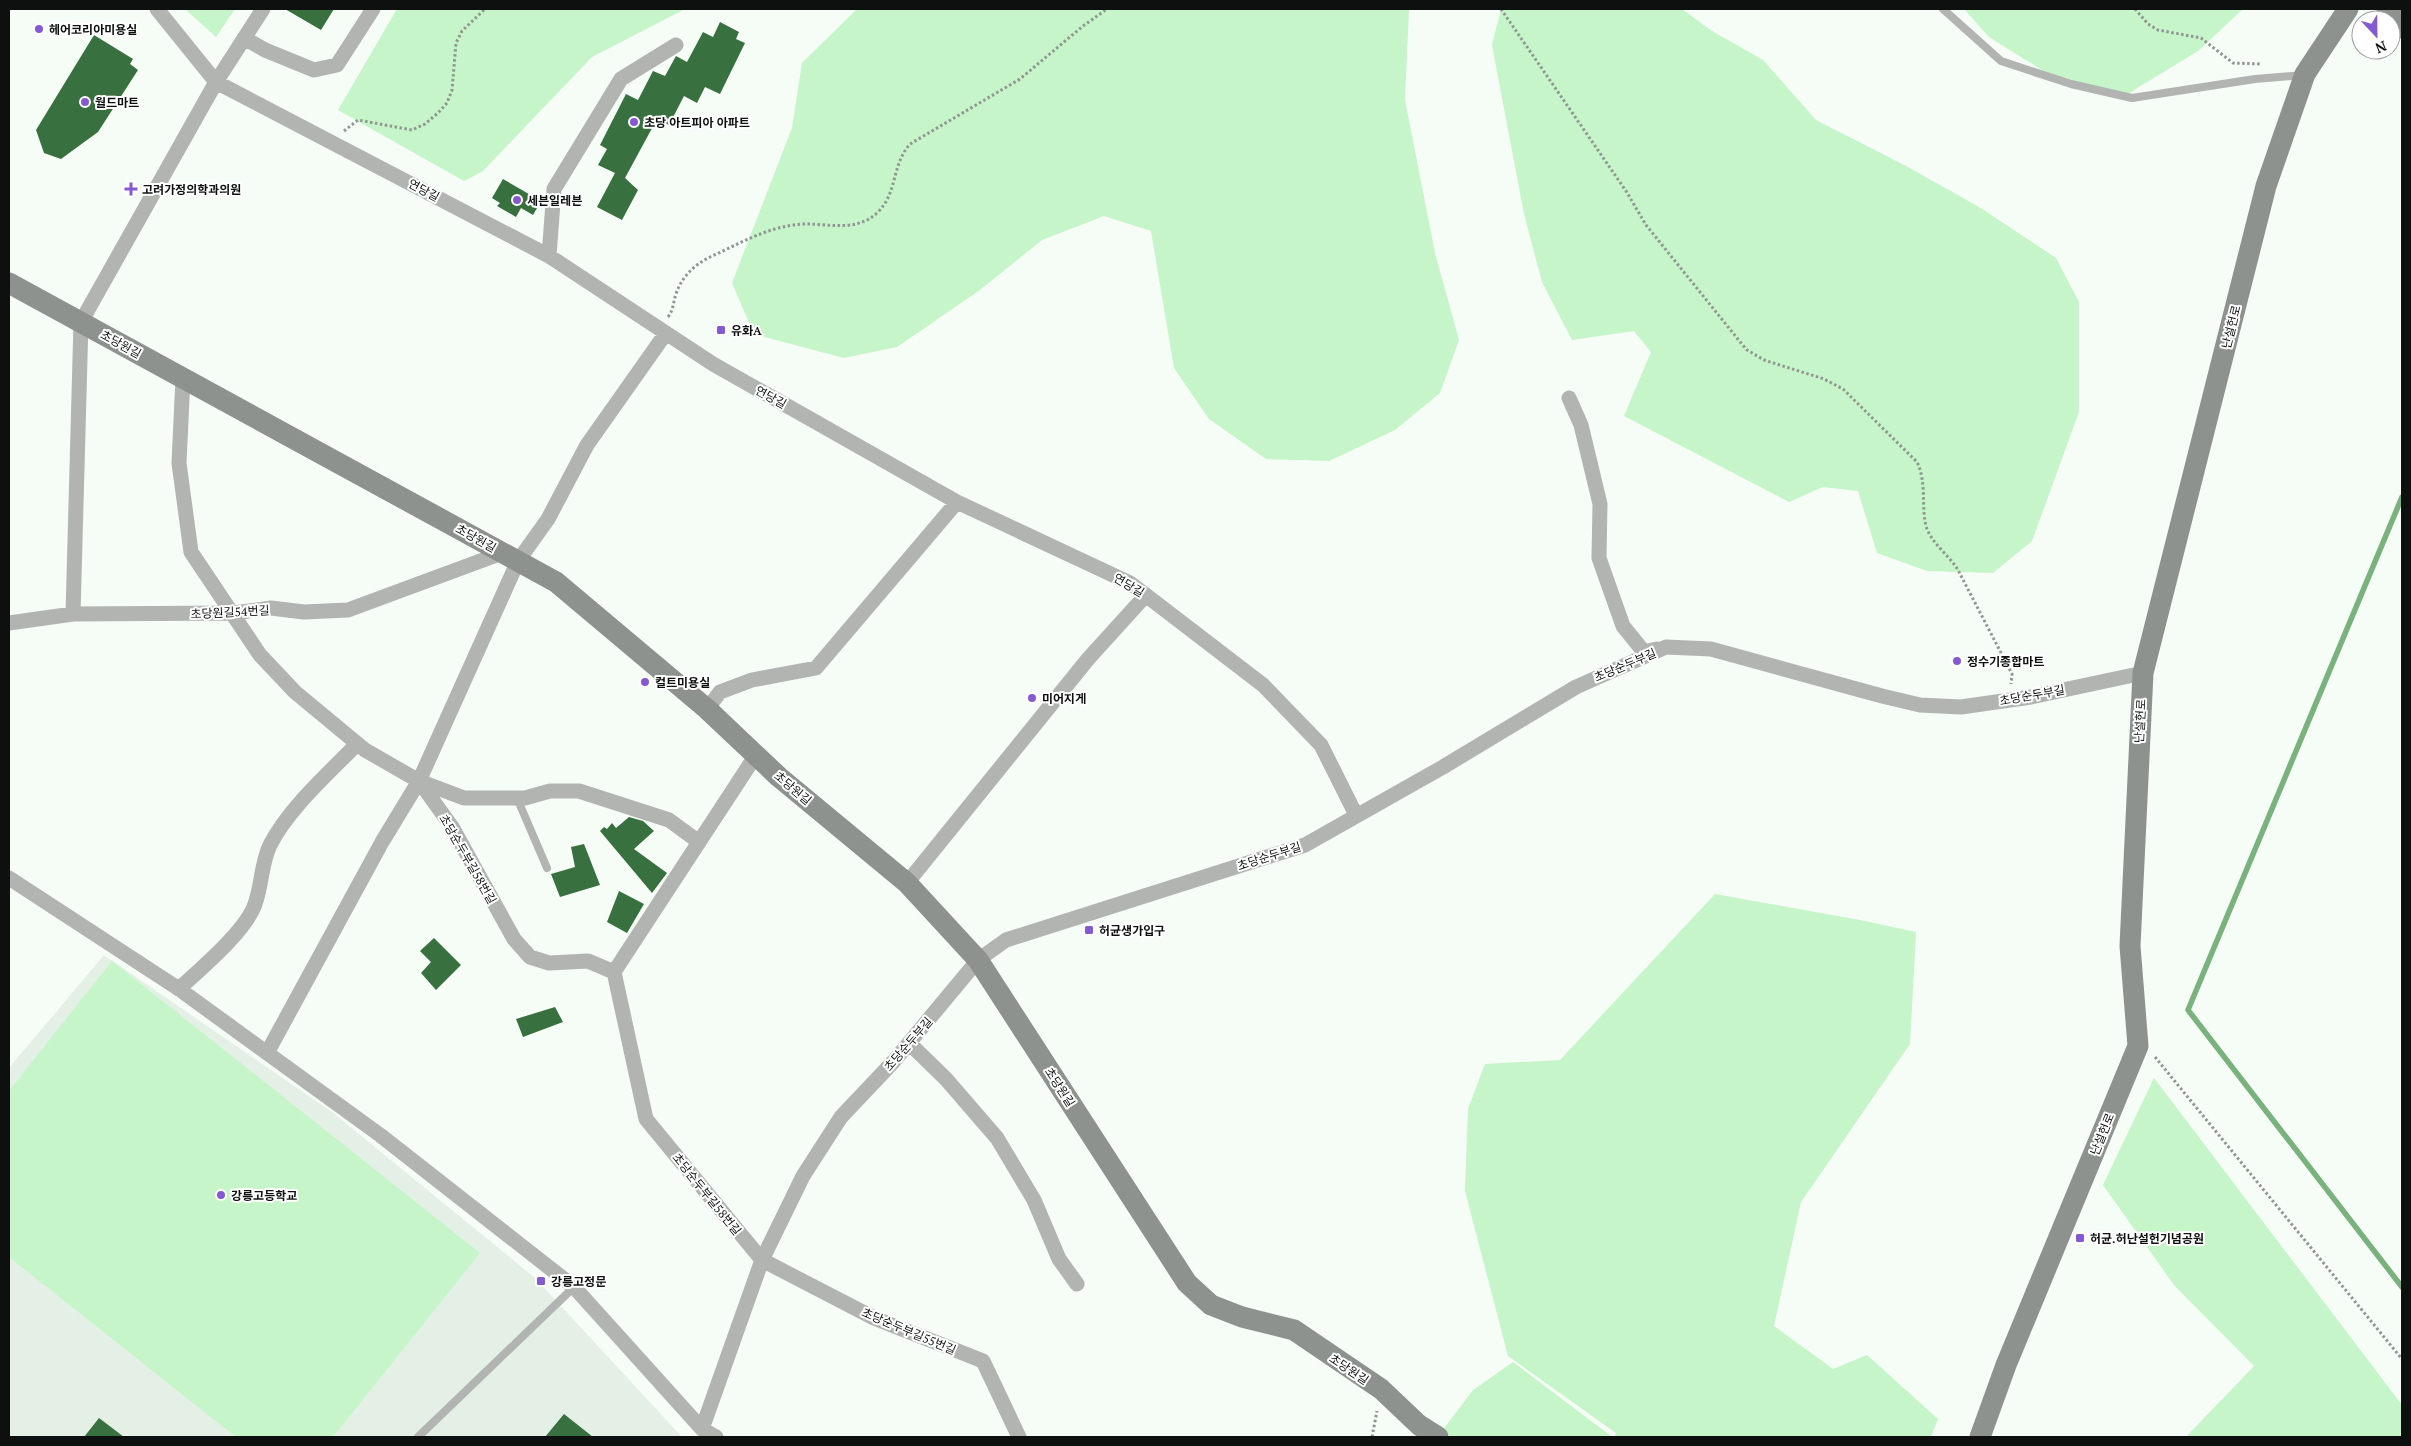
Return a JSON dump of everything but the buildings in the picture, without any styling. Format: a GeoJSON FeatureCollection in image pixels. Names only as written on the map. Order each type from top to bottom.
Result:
{"type":"FeatureCollection","features":[{"type":"Feature","properties":{"kind":"street","name":"연당길"},"geometry":{"type":"LineString","coordinates":[[157,9],[216,82],[549,256],[713,364],[957,502],[1130,583],[1263,685],[1320,745],[1356,815]]}},
{"type":"Feature","properties":{"kind":"street"},"geometry":{"type":"LineString","coordinates":[[73,614],[81,322],[216,82],[263,9]]}},
{"type":"Feature","properties":{"kind":"street"},"geometry":{"type":"LineString","coordinates":[[244,38],[265,50],[314,70],[322,70],[337,65],[373,9]]}},
{"type":"Feature","properties":{"kind":"street","name":"난설헌로"},"geometry":{"type":"LineString","coordinates":[[1980,1437],[2006,1365],[2138,1046],[2130,946],[2143,673],[2266,186],[2297,75],[2348,9]]}},
{"type":"Feature","properties":{"kind":"street"},"geometry":{"type":"LineString","coordinates":[[2387,9],[2402,28]]}},
{"type":"Feature","properties":{"kind":"street"},"geometry":{"type":"LineString","coordinates":[[549,256],[554,189],[621,79],[676,45]]}},
{"type":"Feature","properties":{"kind":"street","name":"초당원길"},"geometry":{"type":"LineString","coordinates":[[9,283],[556,582],[707,709],[756,755],[907,883],[978,960],[1187,1283],[1211,1305],[1242,1317],[1294,1330],[1382,1389],[1419,1424],[1438,1437]]}},
{"type":"Feature","properties":{"kind":"street"},"geometry":{"type":"LineString","coordinates":[[267,1053],[382,842],[419,781],[510,557],[548,519],[587,446],[663,330]]}},
{"type":"Feature","properties":{"kind":"street","name":"초당순두부길58번길"},"geometry":{"type":"LineString","coordinates":[[183,378],[179,463],[191,552],[234,613],[260,655],[295,692],[357,744],[419,781],[452,827],[514,939],[530,957],[549,962],[588,961],[614,972],[646,1120],[762,1260]]}},
{"type":"Feature","properties":{"kind":"street"},"geometry":{"type":"LineString","coordinates":[[1568,398],[1582,425],[1600,504],[1600,558],[1623,626],[1644,652],[1666,647]]}},
{"type":"Feature","properties":{"kind":"street"},"geometry":{"type":"LineString","coordinates":[[707,709],[720,692],[752,680],[816,668],[957,502]]}},
{"type":"Feature","properties":{"kind":"street","name":"초당원길54번길"},"geometry":{"type":"LineString","coordinates":[[9,623],[73,614],[234,613],[271,608],[304,612],[348,610],[510,557]]}},
{"type":"Feature","properties":{"kind":"street"},"geometry":{"type":"LineString","coordinates":[[907,883],[944,840],[1088,659],[1146,595]]}},
{"type":"Feature","properties":{"kind":"street","name":"초당순두부길"},"geometry":{"type":"LineString","coordinates":[[702,1429],[762,1260],[803,1176],[841,1117],[909,1043],[978,960],[1006,940],[1305,845],[1443,766],[1576,686],[1666,647],[1711,649],[1920,705],[1961,707],[2009,700],[2143,673]]}},
{"type":"Feature","properties":{"kind":"street"},"geometry":{"type":"LineString","coordinates":[[179,989],[241,927],[255,906],[262,867],[270,845],[296,809],[357,744]]}},
{"type":"Feature","properties":{"kind":"street"},"geometry":{"type":"LineString","coordinates":[[614,972],[756,755]]}},
{"type":"Feature","properties":{"kind":"street"},"geometry":{"type":"LineString","coordinates":[[419,781],[464,798],[517,798],[550,791],[579,791],[669,820],[699,842]]}},
{"type":"Feature","properties":{"kind":"street"},"geometry":{"type":"LineString","coordinates":[[9,878],[179,989],[380,1135],[574,1286],[702,1429],[716,1437]]}},
{"type":"Feature","properties":{"kind":"street"},"geometry":{"type":"LineString","coordinates":[[909,1043],[946,1079],[997,1138],[1034,1200],[1059,1259],[1077,1284]]}},
{"type":"Feature","properties":{"kind":"street","name":"초당순두부길55번길"},"geometry":{"type":"LineString","coordinates":[[762,1260],[874,1318],[983,1361],[1019,1437]]}},
{"type":"Feature","properties":{"kind":"lane"},"geometry":{"type":"LineString","coordinates":[[1943,9],[2001,60],[2071,84],[2132,98],[2297,75]]}},
{"type":"Feature","properties":{"kind":"lane"},"geometry":{"type":"LineString","coordinates":[[517,798],[547,868]]}},
{"type":"Feature","properties":{"kind":"lane"},"geometry":{"type":"LineString","coordinates":[[418,1437],[574,1286]]}},
{"type":"Feature","properties":{"kind":"path"},"geometry":{"type":"LineString","coordinates":[[331,142],[358,120],[412,130],[425,124],[438,113],[447,103],[452,90],[456,43],[462,31],[485,9]]}},
{"type":"Feature","properties":{"kind":"path"},"geometry":{"type":"LineString","coordinates":[[663,330],[673,311],[676,292],[682,281],[700,262],[779,227],[805,224],[847,226],[870,219],[889,197],[897,164],[901,154],[910,144],[1020,79],[1083,26],[1108,9]]}},
{"type":"Feature","properties":{"kind":"path"},"geometry":{"type":"LineString","coordinates":[[1501,9],[1626,191],[1646,225],[1741,344],[1764,360],[1824,379],[1843,389],[1917,462],[1923,474],[1926,526],[1932,539],[1950,557],[1958,570],[2012,674],[2009,700]]}},
{"type":"Feature","properties":{"kind":"path"},"geometry":{"type":"LineString","coordinates":[[2135,9],[2148,24],[2158,30],[2201,38],[2233,63],[2270,64],[2297,75]]}},
{"type":"Feature","properties":{"kind":"path"},"geometry":{"type":"LineString","coordinates":[[2138,1046],[2160,1061],[2402,1359]]}},
{"type":"Feature","properties":{"kind":"shaded area","name":"강릉고등학교"},"geometry":{"type":"Polygon","coordinates":[[[104,955],[332,1112],[535,1278],[682,1437],[9,1437],[9,1068],[104,955]]]}},
{"type":"Feature","properties":{"kind":"green space"},"geometry":{"type":"Polygon","coordinates":[[[185,9],[235,9],[216,37],[185,9]]]}},
{"type":"Feature","properties":{"kind":"green space"},"geometry":{"type":"Polygon","coordinates":[[[397,9],[685,9],[592,57],[483,171],[464,181],[338,110],[397,9]]]}},
{"type":"Feature","properties":{"kind":"green space"},"geometry":{"type":"Polygon","coordinates":[[[857,9],[1409,9],[1405,100],[1435,253],[1459,340],[1440,393],[1395,430],[1329,461],[1266,459],[1209,419],[1174,368],[1151,231],[1104,216],[1042,240],[980,290],[897,347],[844,358],[754,334],[732,283],[792,128],[802,63],[857,9]]]}},
{"type":"Feature","properties":{"kind":"green space"},"geometry":{"type":"Polygon","coordinates":[[[1501,9],[1682,9],[1712,31],[1763,60],[1816,120],[1908,167],[1979,207],[2056,258],[2079,302],[2079,412],[2032,541],[1993,573],[1927,571],[1877,553],[1858,491],[1823,487],[1789,502],[1624,416],[1651,352],[1634,331],[1572,340],[1542,282],[1524,214],[1492,45],[1501,9]]]}},
{"type":"Feature","properties":{"kind":"green space"},"geometry":{"type":"Polygon","coordinates":[[[1964,9],[2243,9],[2198,51],[2121,98],[2066,85],[1989,37],[1964,9]]]}},
{"type":"Feature","properties":{"kind":"green space"},"geometry":{"type":"Polygon","coordinates":[[[1715,894],[1916,932],[1910,1044],[1801,1202],[1774,1326],[1833,1369],[1867,1355],[1938,1419],[1931,1437],[1615,1437],[1616,1433],[1508,1356],[1465,1191],[1468,1109],[1485,1064],[1560,1060],[1715,894]]]}},
{"type":"Feature","properties":{"kind":"green space","name":"강릉고등학교"},"geometry":{"type":"Polygon","coordinates":[[[112,961],[480,1253],[333,1437],[236,1437],[9,1257],[9,1091],[112,961]]]}},
{"type":"Feature","properties":{"kind":"green space"},"geometry":{"type":"Polygon","coordinates":[[[2154,1078],[2402,1405],[2402,1437],[2186,1437],[2254,1366],[2174,1285],[2103,1185],[2154,1078]]]}},
{"type":"Feature","properties":{"kind":"green space"},"geometry":{"type":"Polygon","coordinates":[[[1513,1362],[1611,1436],[1452,1437],[1442,1431],[1473,1390],[1513,1362]]]}},
{"type":"Feature","properties":{"kind":"waterway"},"geometry":{"type":"LineString","coordinates":[[2402,497],[2188,1010],[2402,1287]]}},
{"type":"Feature","properties":{"kind":"place","name":"헤어코리아미용실"},"geometry":{"type":"Point","coordinates":[39,29]}},
{"type":"Feature","properties":{"kind":"place","name":"월드마트"},"geometry":{"type":"Point","coordinates":[85,102]}},
{"type":"Feature","properties":{"kind":"place","name":"초당 아트피아 아파트"},"geometry":{"type":"Point","coordinates":[634,122]}},
{"type":"Feature","properties":{"kind":"place","name":"고려가정의학과의원"},"geometry":{"type":"Point","coordinates":[131,189]}},
{"type":"Feature","properties":{"kind":"place","name":"세븐일레븐"},"geometry":{"type":"Point","coordinates":[517,200]}},
{"type":"Feature","properties":{"kind":"place","name":"유화A"},"geometry":{"type":"Point","coordinates":[721,330]}},
{"type":"Feature","properties":{"kind":"place","name":"정수기종합마트"},"geometry":{"type":"Point","coordinates":[1957,661]}},
{"type":"Feature","properties":{"kind":"place","name":"컬트미용실"},"geometry":{"type":"Point","coordinates":[645,682]}},
{"type":"Feature","properties":{"kind":"place","name":"미어지게"},"geometry":{"type":"Point","coordinates":[1032,698]}},
{"type":"Feature","properties":{"kind":"place","name":"허균생가입구"},"geometry":{"type":"Point","coordinates":[1089,930]}},
{"type":"Feature","properties":{"kind":"place","name":"강릉고등학교"},"geometry":{"type":"Point","coordinates":[221,1195]}},
{"type":"Feature","properties":{"kind":"place","name":"허균.허난설헌기념공원"},"geometry":{"type":"Point","coordinates":[2080,1238]}},
{"type":"Feature","properties":{"kind":"place","name":"강릉고정문"},"geometry":{"type":"Point","coordinates":[541,1281]}}]}
